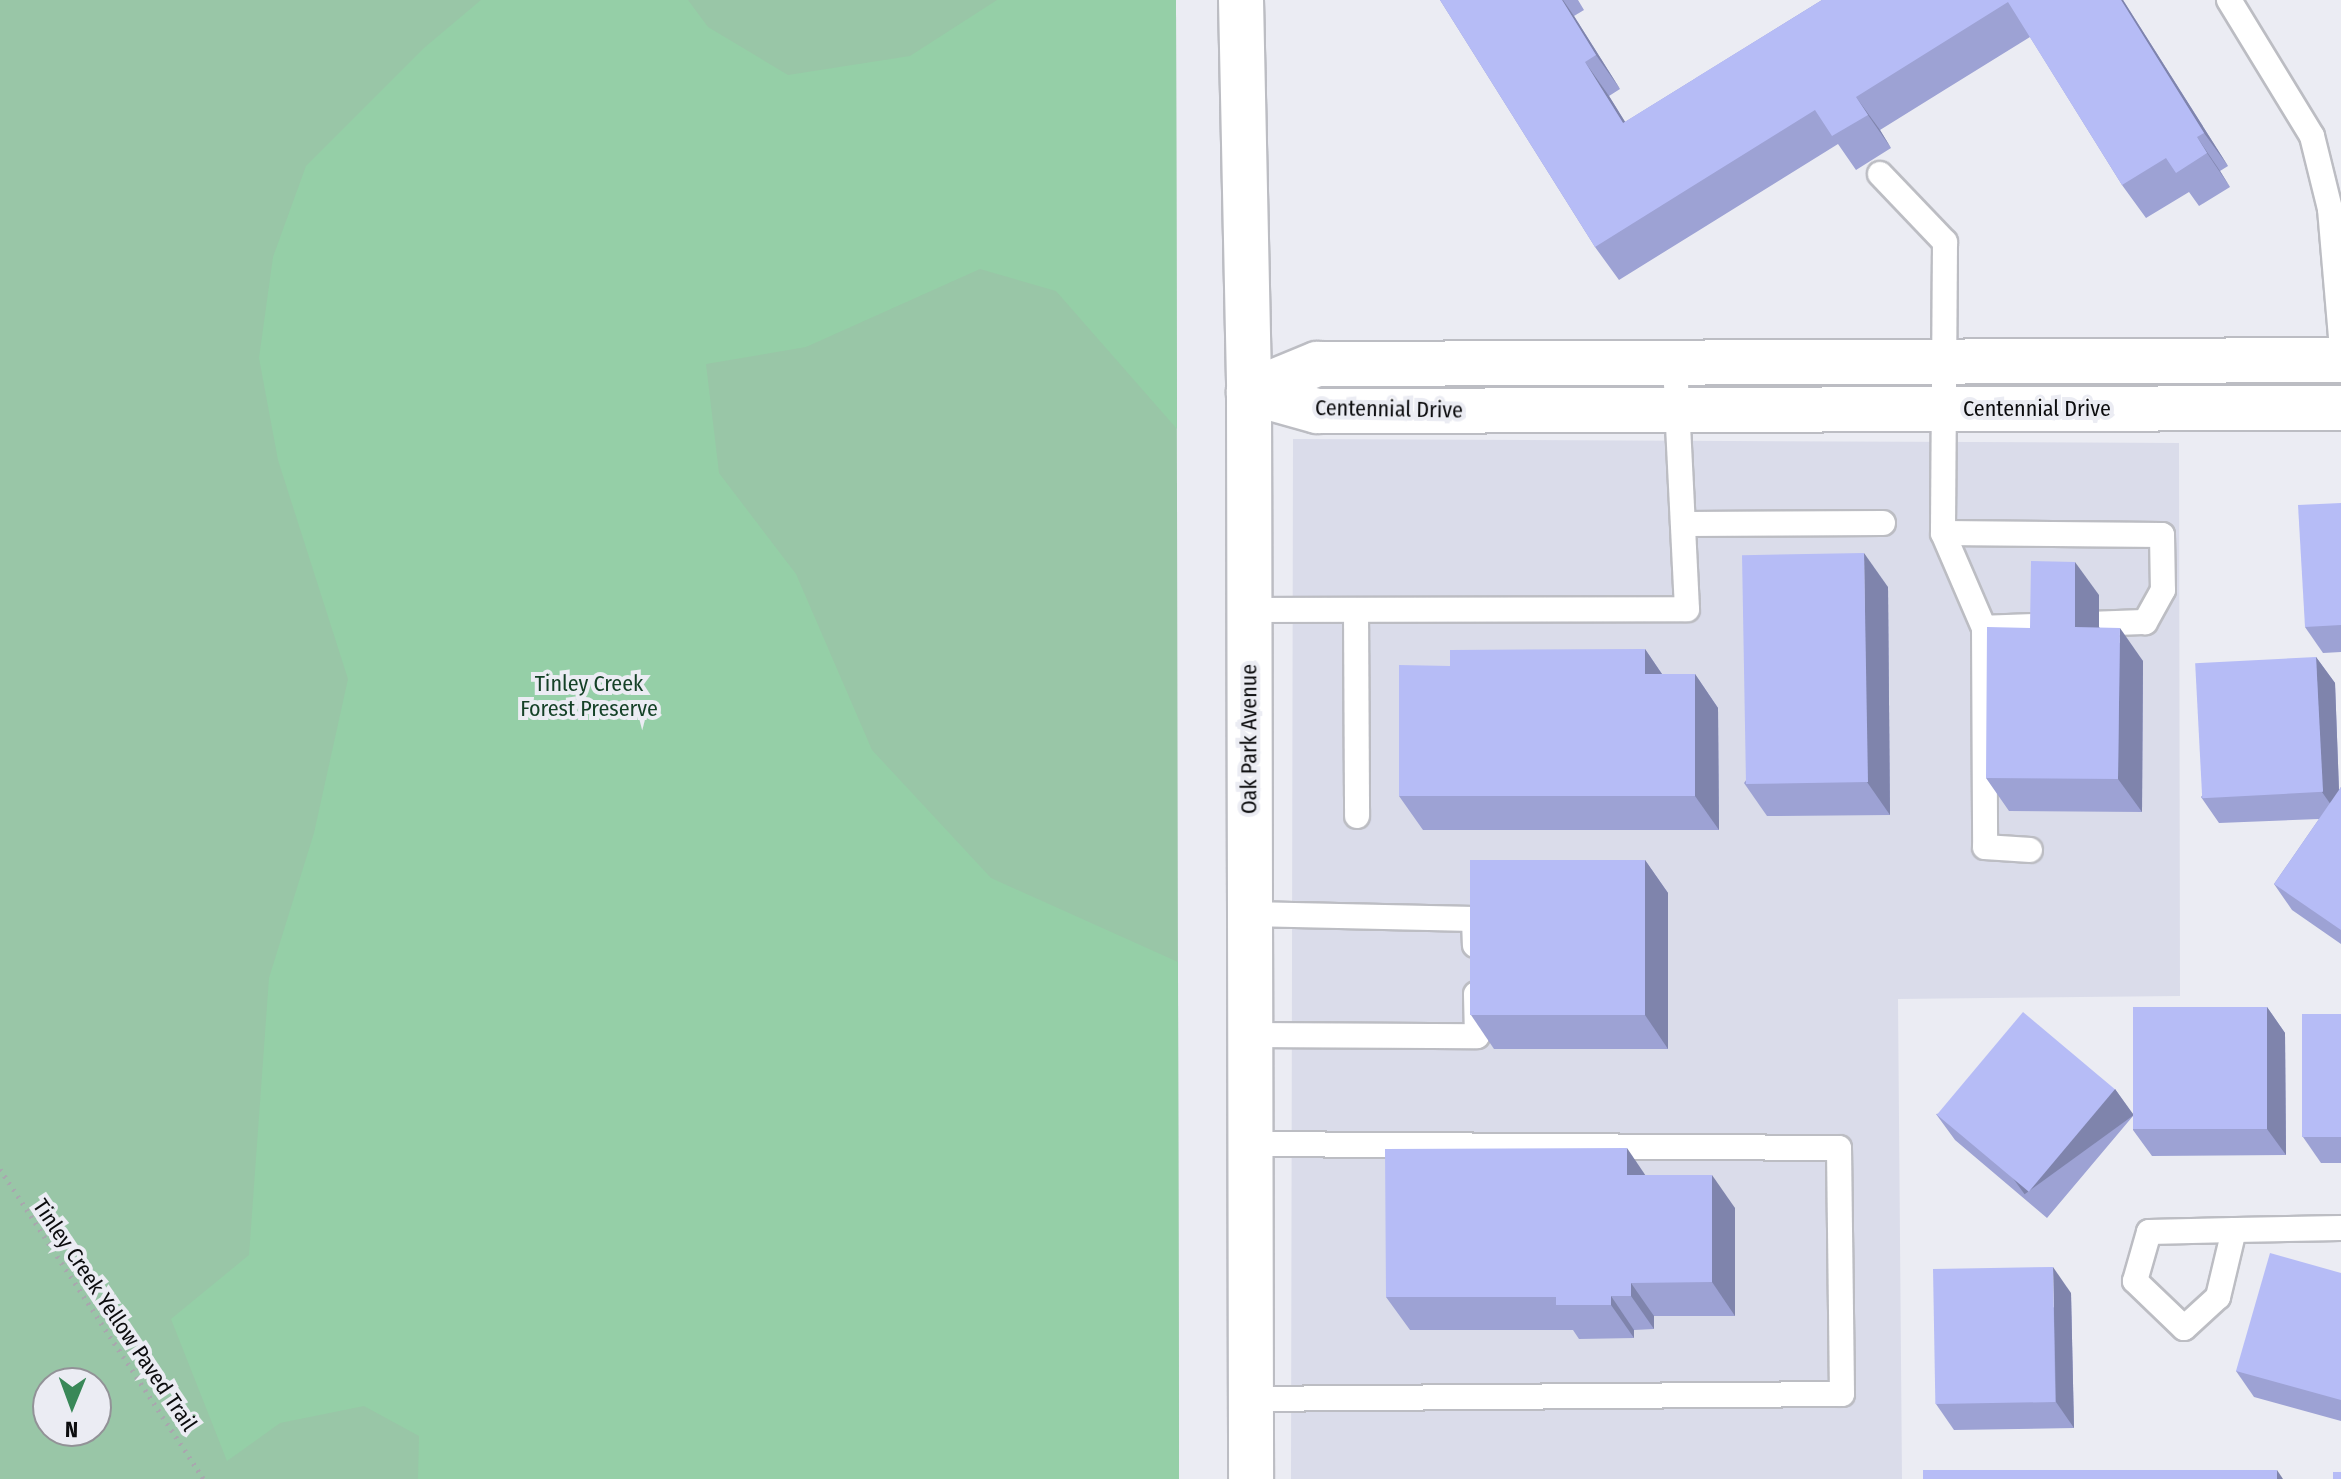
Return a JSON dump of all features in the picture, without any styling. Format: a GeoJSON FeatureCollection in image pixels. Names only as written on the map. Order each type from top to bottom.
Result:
{"type":"FeatureCollection","features":[{"type":"Feature","properties":{"kind":"street","name":"Oak Park Avenue"},"geometry":{"type":"LineString","coordinates":[[1241,0],[1249,392],[1251,1479]]}},
{"type":"Feature","properties":{"kind":"street","name":"Centennial Drive"},"geometry":{"type":"LineString","coordinates":[[1249,392],[1317,364],[1943,359],[2341,360]]}},
{"type":"Feature","properties":{"kind":"street","name":"Centennial Drive"},"geometry":{"type":"LineString","coordinates":[[1249,392],[1317,411],[2341,408]]}},
{"type":"Feature","properties":{"kind":"lane"},"geometry":{"type":"LineString","coordinates":[[2229,0],[2312,136],[2330,209],[2341,337]]}},
{"type":"Feature","properties":{"kind":"lane"},"geometry":{"type":"LineString","coordinates":[[1880,174],[1945,242],[1943,533],[1984,628],[1985,847],[2030,850]]}},
{"type":"Feature","properties":{"kind":"lane"},"geometry":{"type":"LineString","coordinates":[[1249,610],[1687,609],[1675,362]]}},
{"type":"Feature","properties":{"kind":"lane"},"geometry":{"type":"LineString","coordinates":[[1685,524],[1883,523]]}},
{"type":"Feature","properties":{"kind":"lane"},"geometry":{"type":"LineString","coordinates":[[1943,533],[2162,535],[2163,590],[2145,622],[1984,628]]}},
{"type":"Feature","properties":{"kind":"lane"},"geometry":{"type":"LineString","coordinates":[[1356,610],[1357,816]]}},
{"type":"Feature","properties":{"kind":"lane"},"geometry":{"type":"LineString","coordinates":[[1249,914],[1474,919],[1477,1036],[1250,1035]]}},
{"type":"Feature","properties":{"kind":"lane"},"geometry":{"type":"LineString","coordinates":[[1250,1144],[1839,1148],[1842,1394],[1250,1399]]}},
{"type":"Feature","properties":{"kind":"lane"},"geometry":{"type":"LineString","coordinates":[[2234,1230],[2218,1297],[2184,1328],[2135,1281],[2149,1232],[2234,1230],[2341,1228]]}},
{"type":"Feature","properties":{"kind":"path","name":"Tinley Creek Yellow Paved Trail"},"geometry":{"type":"LineString","coordinates":[[0,1169],[204,1479]]}},
{"type":"Feature","properties":{"kind":"shaded area"},"geometry":{"type":"Polygon","coordinates":[[[1293,439],[2179,443],[2180,996],[1898,999],[1902,1479],[1291,1479],[1293,439]]]}},
{"type":"Feature","properties":{"kind":"green space","name":"Tinley Creek Forest Preserve"},"geometry":{"type":"Polygon","coordinates":[[[0,0],[1176,0],[1179,1479],[0,1479],[0,0]]]}},
{"type":"Feature","properties":{"kind":"green space","name":"Tinley Creek Forest Preserve"},"geometry":{"type":"Polygon","coordinates":[[[481,0],[688,0],[708,27],[788,75],[910,56],[997,0],[1176,0],[1177,429],[1056,291],[980,269],[806,347],[706,364],[719,473],[796,574],[872,750],[991,878],[1178,962],[1179,1479],[418,1479],[419,1436],[364,1406],[280,1423],[227,1461],[171,1319],[249,1255],[269,978],[314,833],[348,679],[278,460],[259,358],[273,257],[306,166],[424,48],[481,0]]]}},
{"type":"Feature","properties":{"kind":"building"},"geometry":{"type":"Polygon","coordinates":[[[1440,0],[1562,0],[1596,55],[1585,62],[1623,123],[1822,0],[2121,0],[2204,133],[2197,137],[2207,153],[2176,173],[2166,158],[2122,185],[2008,2],[1856,97],[1868,115],[1832,136],[1815,110],[1595,247],[1440,0]]]}},
{"type":"Feature","properties":{"kind":"building"},"geometry":{"type":"Polygon","coordinates":[[[2341,503],[2341,625],[2305,627],[2298,505],[2341,503]]]}},
{"type":"Feature","properties":{"kind":"building"},"geometry":{"type":"Polygon","coordinates":[[[1864,553],[1868,782],[1746,784],[1742,555],[1864,553]]]}},
{"type":"Feature","properties":{"kind":"building"},"geometry":{"type":"Polygon","coordinates":[[[2031,561],[2075,562],[2075,627],[2120,628],[2118,779],[1986,778],[1987,627],[2030,628],[2031,561]]]}},
{"type":"Feature","properties":{"kind":"building"},"geometry":{"type":"Polygon","coordinates":[[[1645,649],[1645,674],[1695,674],[1695,796],[1399,796],[1399,665],[1450,666],[1450,650],[1645,649]]]}},
{"type":"Feature","properties":{"kind":"building"},"geometry":{"type":"Polygon","coordinates":[[[2316,657],[2323,792],[2202,798],[2195,663],[2316,657]]]}},
{"type":"Feature","properties":{"kind":"building"},"geometry":{"type":"Polygon","coordinates":[[[2341,787],[2341,930],[2274,884],[2341,787]]]}},
{"type":"Feature","properties":{"kind":"building"},"geometry":{"type":"Polygon","coordinates":[[[1470,860],[1645,860],[1645,1015],[1470,1015],[1470,860]]]}},
{"type":"Feature","properties":{"kind":"building"},"geometry":{"type":"Polygon","coordinates":[[[2133,1007],[2267,1007],[2267,1129],[2133,1129],[2133,1007]]]}},
{"type":"Feature","properties":{"kind":"building"},"geometry":{"type":"Polygon","coordinates":[[[2023,1012],[2115,1089],[2029,1192],[1937,1115],[2023,1012]]]}},
{"type":"Feature","properties":{"kind":"building"},"geometry":{"type":"Polygon","coordinates":[[[2302,1014],[2341,1014],[2341,1137],[2302,1137],[2302,1014]]]}},
{"type":"Feature","properties":{"kind":"building"},"geometry":{"type":"Polygon","coordinates":[[[1627,1148],[1627,1175],[1712,1175],[1712,1282],[1631,1283],[1631,1296],[1611,1296],[1611,1305],[1556,1305],[1556,1297],[1386,1297],[1385,1149],[1627,1148]]]}},
{"type":"Feature","properties":{"kind":"building"},"geometry":{"type":"Polygon","coordinates":[[[2270,1253],[2341,1273],[2341,1400],[2236,1371],[2270,1253]]]}},
{"type":"Feature","properties":{"kind":"building"},"geometry":{"type":"Polygon","coordinates":[[[2053,1267],[2055,1402],[1935,1404],[1933,1269],[2053,1267]]]}},
{"type":"Feature","properties":{"kind":"building"},"geometry":{"type":"Polygon","coordinates":[[[1923,1470],[2277,1470],[2277,1479],[1923,1479],[1923,1470]]]}},
{"type":"Feature","properties":{"kind":"building"},"geometry":{"type":"Polygon","coordinates":[[[2333,1472],[2341,1472],[2341,1479],[2333,1479],[2333,1472]]]}}]}
